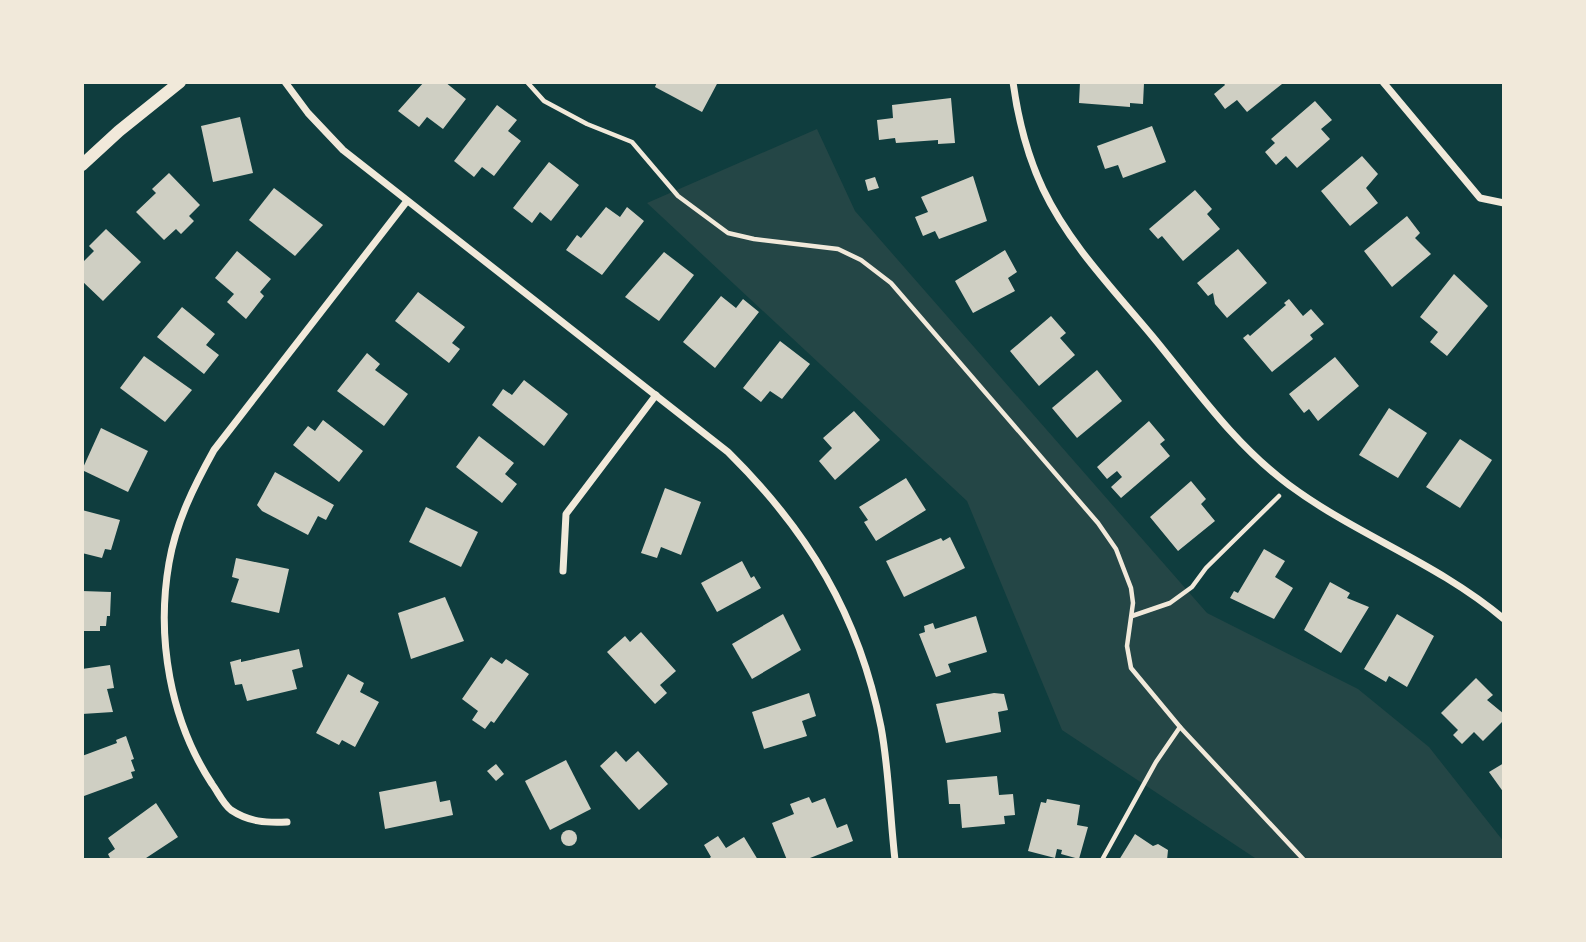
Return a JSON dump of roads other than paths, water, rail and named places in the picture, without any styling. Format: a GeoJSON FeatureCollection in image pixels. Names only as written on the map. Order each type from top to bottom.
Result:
{"type":"FeatureCollection","features":[{"type":"Feature","properties":{"kind":"street"},"geometry":{"type":"LineString","coordinates":[[82,165],[180,82]]}},
{"type":"Feature","properties":{"kind":"street"},"geometry":{"type":"LineString","coordinates":[[285,82],[308,113],[343,150],[728,452],[766,489],[800,532],[829,578],[853,628],[870,679],[881,729],[895,860]]}},
{"type":"Feature","properties":{"kind":"street"},"geometry":{"type":"LineString","coordinates":[[1013,82],[1027,149],[1043,189],[1065,227],[1221,421],[1287,484],[1326,510],[1448,576],[1504,619]]}},
{"type":"Feature","properties":{"kind":"street"},"geometry":{"type":"LineString","coordinates":[[1383,82],[1480,198],[1504,203]]}},
{"type":"Feature","properties":{"kind":"street"},"geometry":{"type":"LineString","coordinates":[[287,822],[258,823],[229,808],[203,770],[185,730],[172,691],[165,650],[164,607],[169,563],[179,524],[194,487],[214,450],[407,201]]}},
{"type":"Feature","properties":{"kind":"street"},"geometry":{"type":"LineString","coordinates":[[563,571],[566,514],[656,395]]}}]}
